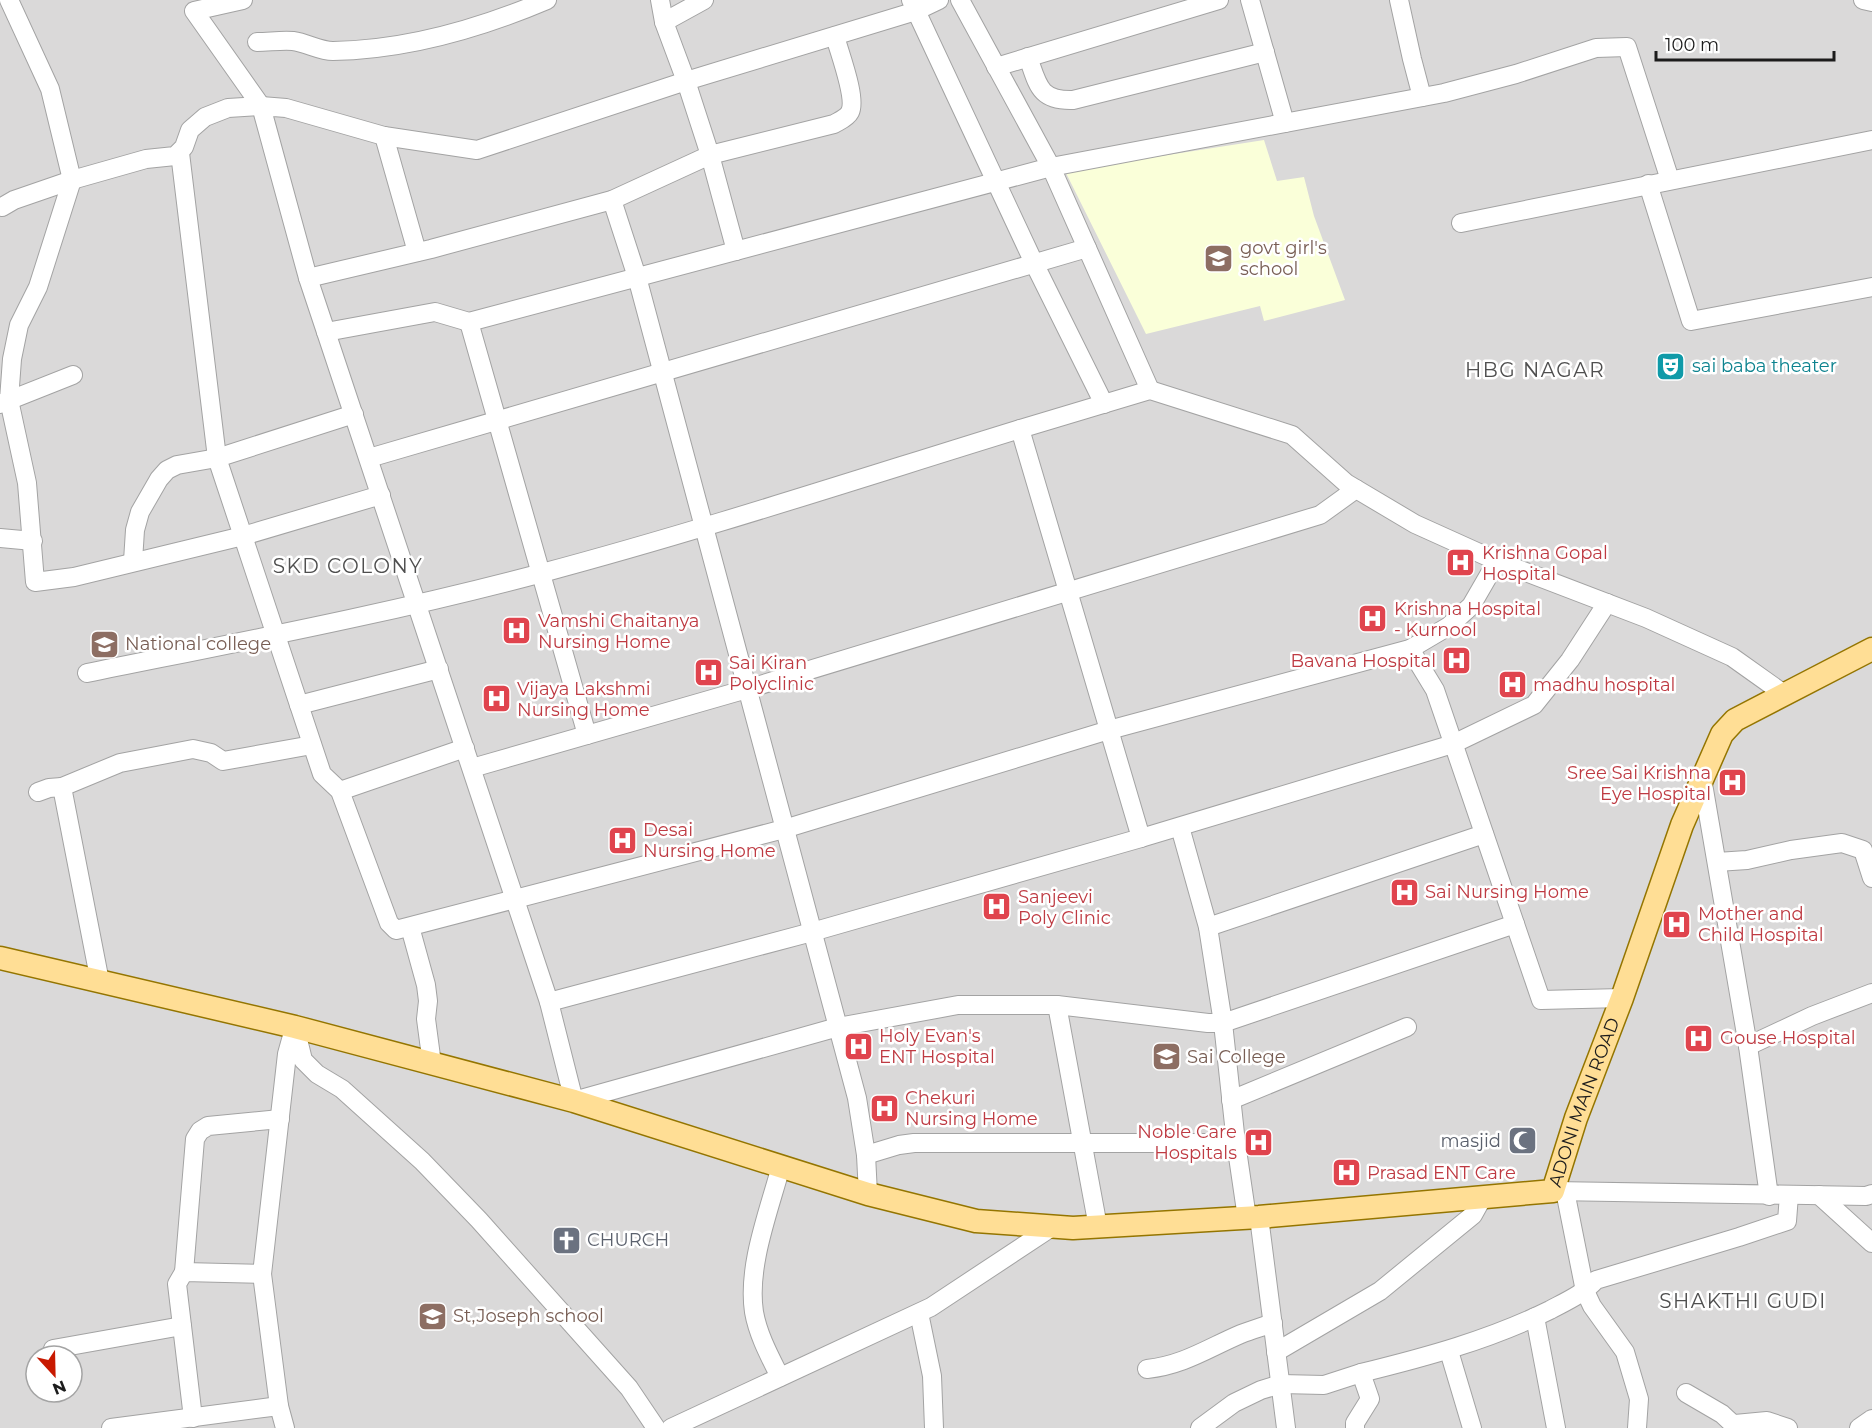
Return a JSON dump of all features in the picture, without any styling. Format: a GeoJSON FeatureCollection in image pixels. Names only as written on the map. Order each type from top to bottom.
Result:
{"type":"FeatureCollection","features":[{"type":"Feature","properties":{"kind":"main road","name":"ADONI MAIN ROAD"},"geometry":{"type":"LineString","coordinates":[[0,958],[295,1027],[574,1101],[868,1194],[976,1221],[1052,1227],[1098,1227],[1253,1218],[1559,1191],[1576,1118],[1622,998],[1682,825],[1722,734],[1735,720],[1872,649]]}},
{"type":"Feature","properties":{"kind":"street"},"geometry":{"type":"LineString","coordinates":[[9,0],[50,89],[72,180],[38,287],[19,325],[5,402],[27,483],[35,582],[74,577],[243,536],[381,495]]}},
{"type":"Feature","properties":{"kind":"street"},"geometry":{"type":"LineString","coordinates":[[243,0],[191,6],[261,106],[308,278],[549,1002],[574,1101],[838,1027],[957,1005],[1057,1005],[1223,1023],[1515,924]]}},
{"type":"Feature","properties":{"kind":"street"},"geometry":{"type":"LineString","coordinates":[[257,42],[294,41],[330,51],[362,50],[432,38],[519,6],[547,0]]}},
{"type":"Feature","properties":{"kind":"street"},"geometry":{"type":"LineString","coordinates":[[660,0],[664,22],[710,155],[736,251]]}},
{"type":"Feature","properties":{"kind":"street"},"geometry":{"type":"LineString","coordinates":[[664,22],[704,0]]}},
{"type":"Feature","properties":{"kind":"street"},"geometry":{"type":"LineString","coordinates":[[939,0],[913,5],[835,36],[686,81],[477,150],[384,136],[286,108],[261,106],[228,108],[205,117],[190,130],[180,153],[217,458],[322,774],[340,791],[389,923],[396,930],[410,927],[784,829],[1109,730],[1410,649],[1449,626],[1471,606],[1497,561]]}},
{"type":"Feature","properties":{"kind":"street"},"geometry":{"type":"LineString","coordinates":[[960,0],[1051,167],[1150,390]]}},
{"type":"Feature","properties":{"kind":"street"},"geometry":{"type":"LineString","coordinates":[[996,67],[1219,0]]}},
{"type":"Feature","properties":{"kind":"street"},"geometry":{"type":"LineString","coordinates":[[1250,0],[1285,123]]}},
{"type":"Feature","properties":{"kind":"street"},"geometry":{"type":"LineString","coordinates":[[1399,0],[1422,97]]}},
{"type":"Feature","properties":{"kind":"street"},"geometry":{"type":"LineString","coordinates":[[1863,0],[1872,2]]}},
{"type":"Feature","properties":{"kind":"street"},"geometry":{"type":"LineString","coordinates":[[913,5],[1034,263],[1104,404]]}},
{"type":"Feature","properties":{"kind":"street"},"geometry":{"type":"LineString","coordinates":[[308,278],[612,201],[710,155],[834,124],[850,112],[852,99],[835,36]]}},
{"type":"Feature","properties":{"kind":"street"},"geometry":{"type":"LineString","coordinates":[[326,332],[435,312],[469,322],[1051,167],[1422,97],[1516,74],[1596,48],[1627,47],[1670,180]]}},
{"type":"Feature","properties":{"kind":"street"},"geometry":{"type":"LineString","coordinates":[[1028,57],[1038,85],[1048,97],[1073,100],[1265,52]]}},
{"type":"Feature","properties":{"kind":"street"},"geometry":{"type":"LineString","coordinates":[[384,136],[417,252]]}},
{"type":"Feature","properties":{"kind":"street"},"geometry":{"type":"LineString","coordinates":[[1461,223],[1872,140]]}},
{"type":"Feature","properties":{"kind":"street"},"geometry":{"type":"LineString","coordinates":[[1,206],[72,180],[146,159],[168,157],[180,153]]}},
{"type":"Feature","properties":{"kind":"street"},"geometry":{"type":"LineString","coordinates":[[1648,184],[1691,321],[1872,287]]}},
{"type":"Feature","properties":{"kind":"street"},"geometry":{"type":"LineString","coordinates":[[612,201],[637,277],[838,1027],[856,1098],[866,1155],[868,1194]]}},
{"type":"Feature","properties":{"kind":"street"},"geometry":{"type":"LineString","coordinates":[[369,458],[1087,248]]}},
{"type":"Feature","properties":{"kind":"street"},"geometry":{"type":"LineString","coordinates":[[469,322],[587,735]]}},
{"type":"Feature","properties":{"kind":"street"},"geometry":{"type":"LineString","coordinates":[[5,402],[73,375]]}},
{"type":"Feature","properties":{"kind":"street"},"geometry":{"type":"LineString","coordinates":[[87,673],[418,604],[542,573],[704,527],[1150,390],[1292,435],[1346,483],[1415,524],[1497,561],[1646,618],[1732,657],[1784,694]]}},
{"type":"Feature","properties":{"kind":"street"},"geometry":{"type":"LineString","coordinates":[[134,561],[135,530],[140,512],[159,479],[167,470],[177,465],[217,458],[354,414]]}},
{"type":"Feature","properties":{"kind":"street"},"geometry":{"type":"LineString","coordinates":[[1020,429],[1141,838]]}},
{"type":"Feature","properties":{"kind":"street"},"geometry":{"type":"LineString","coordinates":[[472,768],[747,689],[1320,515],[1356,489]]}},
{"type":"Feature","properties":{"kind":"street"},"geometry":{"type":"LineString","coordinates":[[0,538],[33,541]]}},
{"type":"Feature","properties":{"kind":"street"},"geometry":{"type":"LineString","coordinates":[[549,1002],[812,932],[1180,827],[1453,744],[1534,705],[1570,660],[1607,603]]}},
{"type":"Feature","properties":{"kind":"street"},"geometry":{"type":"LineString","coordinates":[[1410,649],[1435,690],[1541,1000],[1622,998]]}},
{"type":"Feature","properties":{"kind":"street"},"geometry":{"type":"LineString","coordinates":[[299,705],[439,669]]}},
{"type":"Feature","properties":{"kind":"street"},"geometry":{"type":"LineString","coordinates":[[38,792],[62,787],[120,763],[193,749],[211,753],[223,761],[312,745]]}},
{"type":"Feature","properties":{"kind":"street"},"geometry":{"type":"LineString","coordinates":[[340,791],[465,748]]}},
{"type":"Feature","properties":{"kind":"street"},"geometry":{"type":"LineString","coordinates":[[1702,778],[1748,1046],[1769,1196]]}},
{"type":"Feature","properties":{"kind":"street"},"geometry":{"type":"LineString","coordinates":[[62,787],[100,982]]}},
{"type":"Feature","properties":{"kind":"street"},"geometry":{"type":"LineString","coordinates":[[1180,827],[1208,927],[1223,1023],[1236,1143],[1273,1323],[1286,1428]]}},
{"type":"Feature","properties":{"kind":"street"},"geometry":{"type":"LineString","coordinates":[[1208,927],[1484,834]]}},
{"type":"Feature","properties":{"kind":"street"},"geometry":{"type":"LineString","coordinates":[[1717,862],[1747,860],[1791,850],[1842,843],[1863,850],[1872,878]]}},
{"type":"Feature","properties":{"kind":"street"},"geometry":{"type":"LineString","coordinates":[[410,927],[426,985],[428,1001],[426,1019],[432,1064]]}},
{"type":"Feature","properties":{"kind":"street"},"geometry":{"type":"LineString","coordinates":[[1748,1046],[1812,1016],[1872,993]]}},
{"type":"Feature","properties":{"kind":"street"},"geometry":{"type":"LineString","coordinates":[[1057,1005],[1098,1227]]}},
{"type":"Feature","properties":{"kind":"street"},"geometry":{"type":"LineString","coordinates":[[285,1428],[279,1407],[262,1274],[287,1054],[295,1027]]}},
{"type":"Feature","properties":{"kind":"street"},"geometry":{"type":"LineString","coordinates":[[295,1027],[303,1060],[317,1074],[342,1089],[422,1161],[479,1220],[629,1389],[656,1428]]}},
{"type":"Feature","properties":{"kind":"street"},"geometry":{"type":"LineString","coordinates":[[1231,1100],[1407,1027]]}},
{"type":"Feature","properties":{"kind":"street"},"geometry":{"type":"LineString","coordinates":[[193,1418],[177,1284],[184,1272],[195,1139],[200,1131],[208,1126],[280,1119]]}},
{"type":"Feature","properties":{"kind":"street"},"geometry":{"type":"LineString","coordinates":[[866,1155],[914,1143],[1236,1143]]}},
{"type":"Feature","properties":{"kind":"street"},"geometry":{"type":"LineString","coordinates":[[780,1377],[767,1351],[754,1313],[754,1268],[781,1166]]}},
{"type":"Feature","properties":{"kind":"street"},"geometry":{"type":"LineString","coordinates":[[1636,1428],[1639,1400],[1625,1352],[1592,1306],[1585,1291],[1559,1191],[1769,1196],[1866,1196],[1872,1194]]}},
{"type":"Feature","properties":{"kind":"street"},"geometry":{"type":"LineString","coordinates":[[1200,1428],[1248,1395],[1281,1384],[1324,1385],[1361,1373],[1449,1351],[1516,1327],[1585,1291],[1596,1280],[1787,1221],[1789,1196]]}},
{"type":"Feature","properties":{"kind":"street"},"geometry":{"type":"LineString","coordinates":[[1819,1196],[1872,1243]]}},
{"type":"Feature","properties":{"kind":"street"},"geometry":{"type":"LineString","coordinates":[[1276,1352],[1380,1291],[1473,1215],[1483,1197]]}},
{"type":"Feature","properties":{"kind":"street"},"geometry":{"type":"LineString","coordinates":[[671,1428],[932,1307],[1052,1227]]}},
{"type":"Feature","properties":{"kind":"street"},"geometry":{"type":"LineString","coordinates":[[184,1272],[262,1274]]}},
{"type":"Feature","properties":{"kind":"street"},"geometry":{"type":"LineString","coordinates":[[919,1313],[932,1376],[934,1428]]}},
{"type":"Feature","properties":{"kind":"street"},"geometry":{"type":"LineString","coordinates":[[1535,1317],[1556,1428]]}},
{"type":"Feature","properties":{"kind":"street"},"geometry":{"type":"LineString","coordinates":[[1147,1369],[1187,1360],[1241,1334],[1273,1323]]}},
{"type":"Feature","properties":{"kind":"street"},"geometry":{"type":"LineString","coordinates":[[81,1344],[182,1326]]}},
{"type":"Feature","properties":{"kind":"street"},"geometry":{"type":"LineString","coordinates":[[1449,1351],[1472,1428]]}},
{"type":"Feature","properties":{"kind":"street"},"geometry":{"type":"LineString","coordinates":[[1355,1428],[1355,1423],[1370,1399],[1361,1373]]}},
{"type":"Feature","properties":{"kind":"street"},"geometry":{"type":"LineString","coordinates":[[1686,1393],[1722,1414],[1736,1426],[1767,1422],[1788,1428]]}},
{"type":"Feature","properties":{"kind":"street"},"geometry":{"type":"LineString","coordinates":[[111,1428],[279,1407]]}},
{"type":"Feature","properties":{"kind":"street"},"geometry":{"type":"LineString","coordinates":[[1859,1428],[1872,1419]]}},
{"type":"Feature","properties":{"kind":"shaded area"},"geometry":{"type":"Polygon","coordinates":[[[0,0],[1872,0],[1872,1428],[0,1428],[0,0]]]}},
{"type":"Feature","properties":{"kind":"shaded area","name":"govt girl's school"},"geometry":{"type":"Polygon","coordinates":[[[1264,140],[1277,181],[1304,177],[1314,216],[1345,300],[1264,321],[1260,306],[1146,334],[1065,171],[1264,140]]]}},
{"type":"Feature","properties":{"kind":"place","name":"govt girl's school"},"geometry":{"type":"Point","coordinates":[1219,258]}},
{"type":"Feature","properties":{"kind":"place","name":"sai baba theater"},"geometry":{"type":"Point","coordinates":[1671,366]}},
{"type":"Feature","properties":{"kind":"place","name":"Krishna Gopal Hospital"},"geometry":{"type":"Point","coordinates":[1461,563]}},
{"type":"Feature","properties":{"kind":"place","name":"Krishna Hospital - Kurnool"},"geometry":{"type":"Point","coordinates":[1373,619]}},
{"type":"Feature","properties":{"kind":"place","name":"Vamshi Chaitanya Nursing Home"},"geometry":{"type":"Point","coordinates":[517,631]}},
{"type":"Feature","properties":{"kind":"place","name":"National college"},"geometry":{"type":"Point","coordinates":[104,644]}},
{"type":"Feature","properties":{"kind":"place","name":"Bavana Hospital"},"geometry":{"type":"Point","coordinates":[1457,661]}},
{"type":"Feature","properties":{"kind":"place","name":"Sai Kiran Polyclinic"},"geometry":{"type":"Point","coordinates":[708,673]}},
{"type":"Feature","properties":{"kind":"place","name":"madhu hospital"},"geometry":{"type":"Point","coordinates":[1512,685]}},
{"type":"Feature","properties":{"kind":"place","name":"Vijaya Lakshmi Nursing Home"},"geometry":{"type":"Point","coordinates":[496,699]}},
{"type":"Feature","properties":{"kind":"place","name":"Sree Sai Krishna Eye Hospital"},"geometry":{"type":"Point","coordinates":[1732,783]}},
{"type":"Feature","properties":{"kind":"place","name":"Desai Nursing Home"},"geometry":{"type":"Point","coordinates":[622,840]}},
{"type":"Feature","properties":{"kind":"place","name":"Sai Nursing Home"},"geometry":{"type":"Point","coordinates":[1404,892]}},
{"type":"Feature","properties":{"kind":"place","name":"Sanjeevi Poly Clinic"},"geometry":{"type":"Point","coordinates":[997,907]}},
{"type":"Feature","properties":{"kind":"place","name":"Mother and Child Hospital"},"geometry":{"type":"Point","coordinates":[1677,924]}},
{"type":"Feature","properties":{"kind":"place","name":"Gouse Hospital"},"geometry":{"type":"Point","coordinates":[1699,1038]}},
{"type":"Feature","properties":{"kind":"place","name":"Holy Evan's ENT Hospital"},"geometry":{"type":"Point","coordinates":[858,1046]}},
{"type":"Feature","properties":{"kind":"place","name":"Sai College"},"geometry":{"type":"Point","coordinates":[1166,1057]}},
{"type":"Feature","properties":{"kind":"place","name":"Chekuri Nursing Home"},"geometry":{"type":"Point","coordinates":[884,1108]}},
{"type":"Feature","properties":{"kind":"place","name":"masjid"},"geometry":{"type":"Point","coordinates":[1522,1141]}},
{"type":"Feature","properties":{"kind":"place","name":"Noble Care Hospitals"},"geometry":{"type":"Point","coordinates":[1258,1142]}},
{"type":"Feature","properties":{"kind":"place","name":"Prasad ENT Care"},"geometry":{"type":"Point","coordinates":[1346,1173]}},
{"type":"Feature","properties":{"kind":"place","name":"CHURCH"},"geometry":{"type":"Point","coordinates":[566,1240]}},
{"type":"Feature","properties":{"kind":"place","name":"St,Joseph school"},"geometry":{"type":"Point","coordinates":[432,1316]}},
{"type":"Feature","properties":{"kind":"district","name":"HBG NAGAR"},"geometry":{"type":"Point","coordinates":[1535,370]}},
{"type":"Feature","properties":{"kind":"district","name":"SKD COLONY"},"geometry":{"type":"Point","coordinates":[348,566]}},
{"type":"Feature","properties":{"kind":"district","name":"SHAKTHI GUDI"},"geometry":{"type":"Point","coordinates":[1743,1301]}}]}
